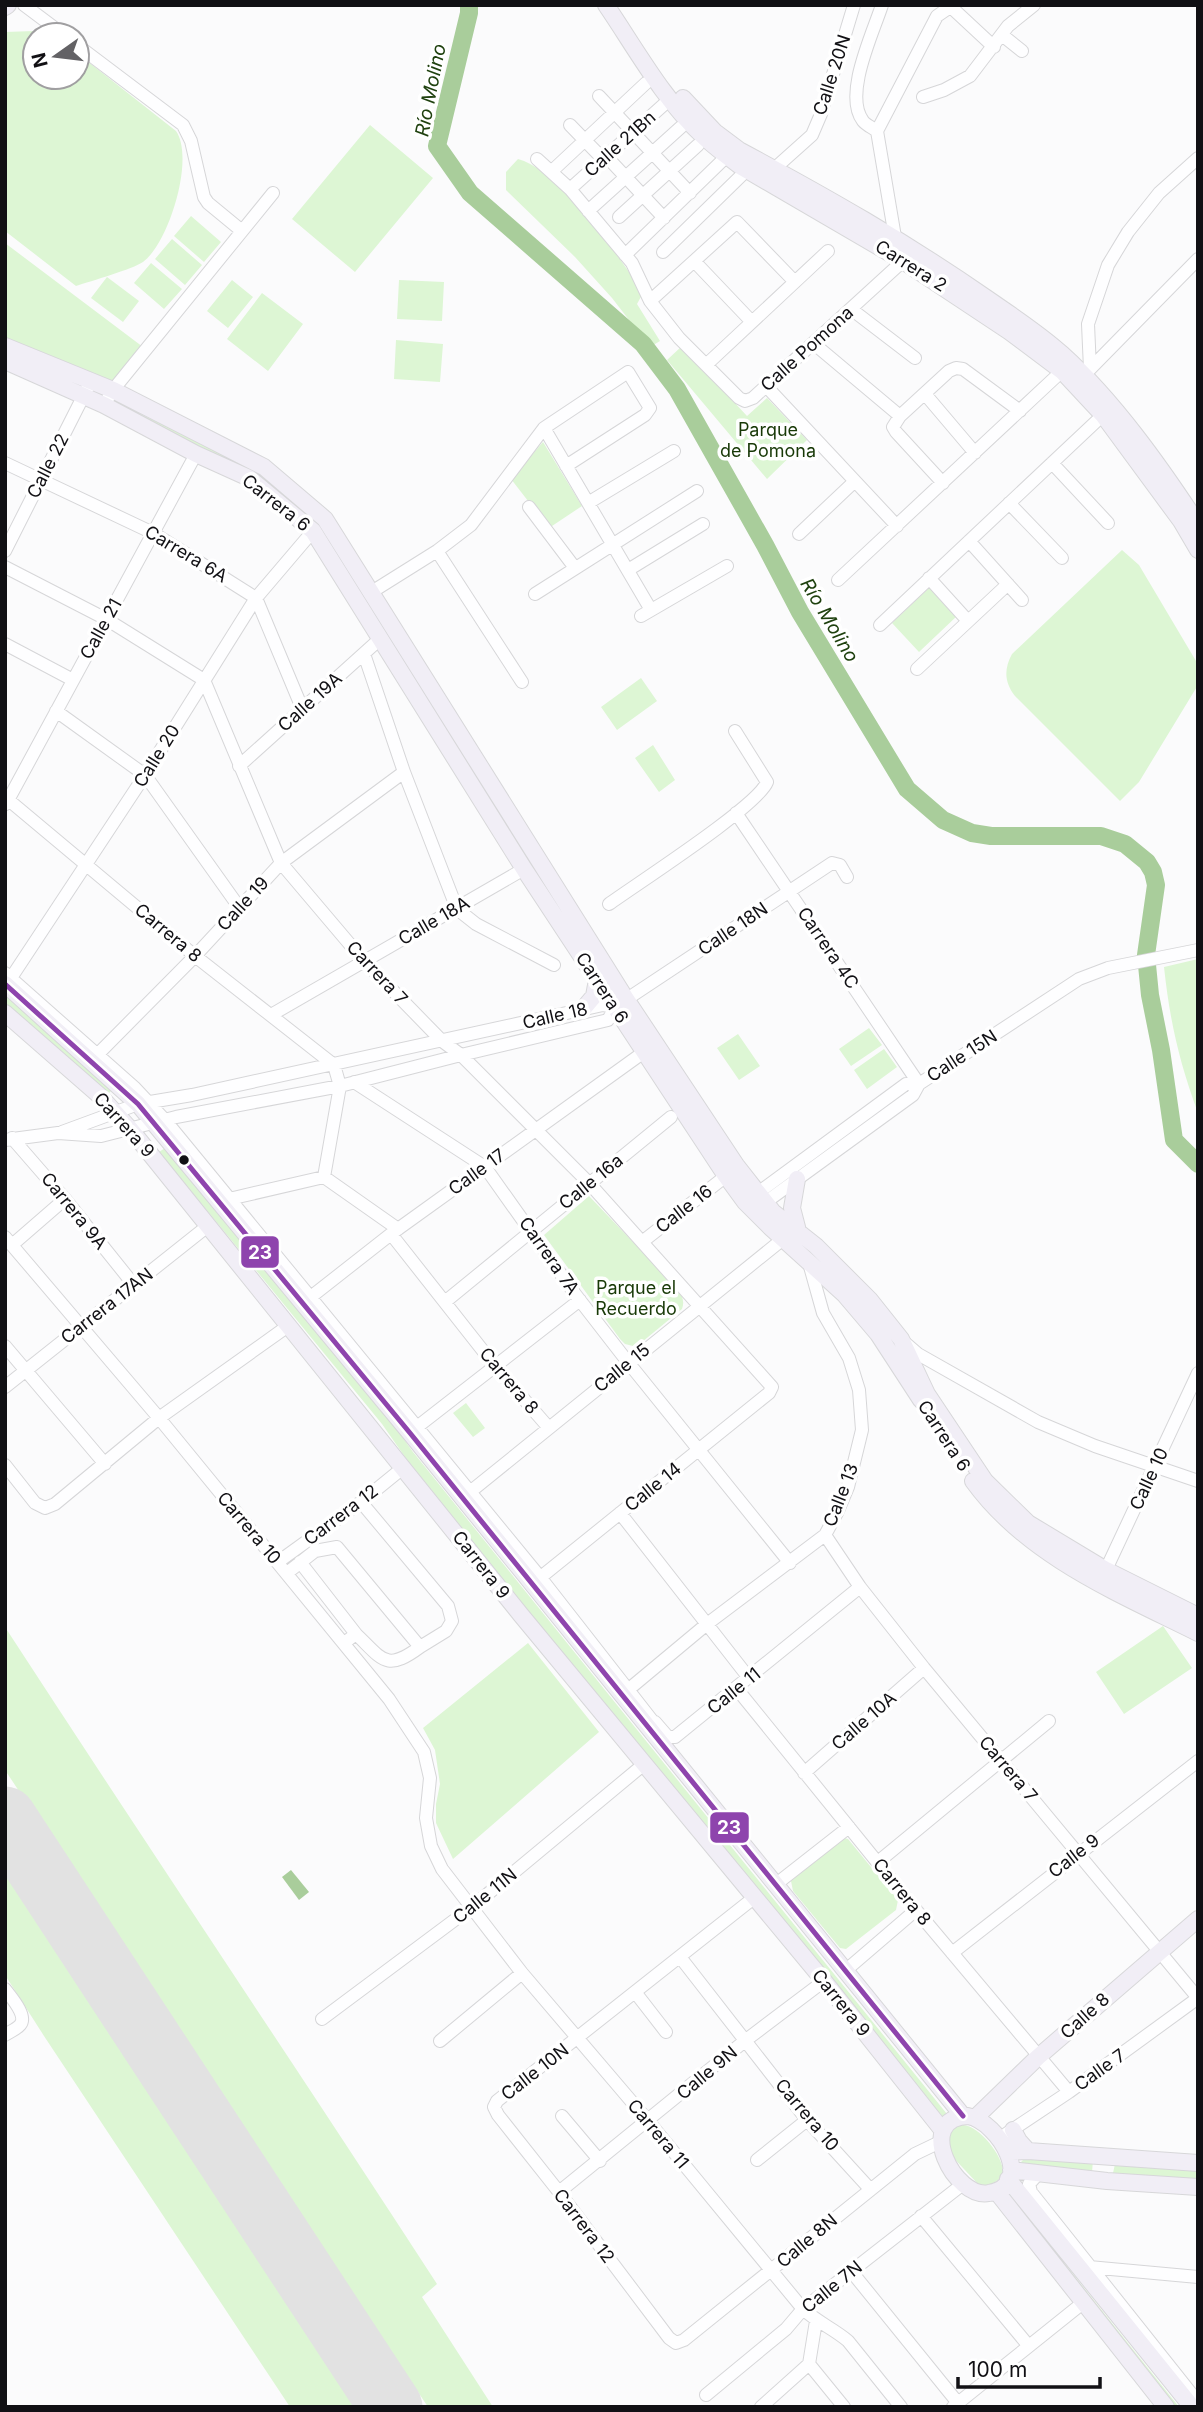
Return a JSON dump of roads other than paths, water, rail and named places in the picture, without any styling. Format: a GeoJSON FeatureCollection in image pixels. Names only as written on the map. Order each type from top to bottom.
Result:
{"type":"FeatureCollection","features":[{"type":"Feature","properties":{"kind":"main road","name":"Carrera 2"},"geometry":{"type":"LineString","coordinates":[[606,5],[670,99],[701,135],[727,156],[904,261],[989,317],[1062,371],[1103,415],[1181,521],[1198,550]]}},
{"type":"Feature","properties":{"kind":"main road","name":"Carrera 2"},"geometry":{"type":"LineString","coordinates":[[617,5],[679,93],[715,132],[739,150],[895,237],[1035,332],[1087,372],[1198,524]]}},
{"type":"Feature","properties":{"kind":"main road","name":"Carrera 6"},"geometry":{"type":"LineString","coordinates":[[5,346],[87,388],[104,405],[196,454],[249,478],[313,531],[524,869],[597,980],[620,1003],[644,1052],[726,1176],[790,1235],[808,1259],[844,1294],[878,1334],[975,1484],[995,1508],[1031,1541],[1103,1577],[1198,1633]]}},
{"type":"Feature","properties":{"kind":"main road","name":"Carrera 6"},"geometry":{"type":"LineString","coordinates":[[5,361],[87,388],[113,390],[264,467],[325,519],[620,1003],[736,1166],[755,1202]]}},
{"type":"Feature","properties":{"kind":"main road","name":"Carrera 9"},"geometry":{"type":"LineString","coordinates":[[7,980],[143,1103],[160,1122],[466,1495],[498,1543],[536,1581],[671,1758],[969,2117]]}},
{"type":"Feature","properties":{"kind":"main road"},"geometry":{"type":"LineString","coordinates":[[583,1009],[594,996],[597,980]]}},
{"type":"Feature","properties":{"kind":"main road","name":"Carrera 9"},"geometry":{"type":"LineString","coordinates":[[5,1013],[116,1112],[131,1129],[144,1149],[400,1469],[824,1981],[941,2137]]}},
{"type":"Feature","properties":{"kind":"main road"},"geometry":{"type":"LineString","coordinates":[[790,1235],[797,1180]]}},
{"type":"Feature","properties":{"kind":"main road","name":"Carrera 6"},"geometry":{"type":"LineString","coordinates":[[790,1235],[816,1246],[870,1300],[901,1339],[927,1394],[985,1481],[1028,1523],[1103,1577],[1198,1616]]}},
{"type":"Feature","properties":{"kind":"main road"},"geometry":{"type":"LineString","coordinates":[[498,1543],[519,1554]]}},
{"type":"Feature","properties":{"kind":"main road","name":"Calle 8"},"geometry":{"type":"LineString","coordinates":[[969,2117],[1198,1919]]}},
{"type":"Feature","properties":{"kind":"main road"},"geometry":{"type":"LineString","coordinates":[[1198,2163],[1028,2151],[1006,2140],[983,2122],[969,2117],[951,2120],[941,2137],[947,2162],[963,2184],[978,2193],[996,2191],[1010,2175],[1039,2174],[1198,2187]]}},
{"type":"Feature","properties":{"kind":"main road"},"geometry":{"type":"LineString","coordinates":[[1006,2140],[1019,2141],[1028,2151]]}},
{"type":"Feature","properties":{"kind":"main road"},"geometry":{"type":"LineString","coordinates":[[1006,2140],[1010,2175],[1192,2407]]}},
{"type":"Feature","properties":{"kind":"main road"},"geometry":{"type":"LineString","coordinates":[[1107,2181],[1109,2157]]}},
{"type":"Feature","properties":{"kind":"main road"},"geometry":{"type":"LineString","coordinates":[[996,2191],[1166,2407]]}},
{"type":"Feature","properties":{"kind":"street"},"geometry":{"type":"LineString","coordinates":[[24,5],[45,21]]}},
{"type":"Feature","properties":{"kind":"street","name":"Calle 20N"},"geometry":{"type":"LineString","coordinates":[[774,169],[812,135],[821,114],[854,5]]}},
{"type":"Feature","properties":{"kind":"street"},"geometry":{"type":"LineString","coordinates":[[877,131],[864,122],[860,115],[855,89],[882,5]]}},
{"type":"Feature","properties":{"kind":"street"},"geometry":{"type":"LineString","coordinates":[[923,97],[944,90],[970,76],[1008,26],[1034,5]]}},
{"type":"Feature","properties":{"kind":"street"},"geometry":{"type":"LineString","coordinates":[[895,237],[877,131],[937,16],[952,6],[994,47]]}},
{"type":"Feature","properties":{"kind":"street"},"geometry":{"type":"LineString","coordinates":[[1002,35],[1022,51]]}},
{"type":"Feature","properties":{"kind":"street"},"geometry":{"type":"LineString","coordinates":[[91,55],[175,118],[188,131],[204,197],[242,231]]}},
{"type":"Feature","properties":{"kind":"street"},"geometry":{"type":"LineString","coordinates":[[552,171],[646,83]]}},
{"type":"Feature","properties":{"kind":"street"},"geometry":{"type":"LineString","coordinates":[[599,96],[690,193]]}},
{"type":"Feature","properties":{"kind":"street","name":"Calle 21Bn"},"geometry":{"type":"LineString","coordinates":[[570,189],[670,99]]}},
{"type":"Feature","properties":{"kind":"street"},"geometry":{"type":"LineString","coordinates":[[570,125],[664,218]]}},
{"type":"Feature","properties":{"kind":"street"},"geometry":{"type":"LineString","coordinates":[[588,211],[681,127]]}},
{"type":"Feature","properties":{"kind":"street"},"geometry":{"type":"LineString","coordinates":[[620,218],[698,145]]}},
{"type":"Feature","properties":{"kind":"street"},"geometry":{"type":"LineString","coordinates":[[625,255],[727,156]]}},
{"type":"Feature","properties":{"kind":"street"},"geometry":{"type":"LineString","coordinates":[[1087,372],[1088,324],[1108,265],[1128,232],[1159,193],[1198,158]]}},
{"type":"Feature","properties":{"kind":"street","name":"Calle Pomona"},"geometry":{"type":"LineString","coordinates":[[537,159],[570,189],[632,263],[650,301],[680,338],[745,401],[753,398],[904,261]]}},
{"type":"Feature","properties":{"kind":"street"},"geometry":{"type":"LineString","coordinates":[[663,252],[747,170]]}},
{"type":"Feature","properties":{"kind":"street"},"geometry":{"type":"LineString","coordinates":[[104,405],[113,390],[273,193]]}},
{"type":"Feature","properties":{"kind":"street"},"geometry":{"type":"LineString","coordinates":[[650,301],[737,222],[794,282]]}},
{"type":"Feature","properties":{"kind":"street"},"geometry":{"type":"LineString","coordinates":[[706,365],[828,251]]}},
{"type":"Feature","properties":{"kind":"street"},"geometry":{"type":"LineString","coordinates":[[1087,372],[1198,259]]}},
{"type":"Feature","properties":{"kind":"street"},"geometry":{"type":"LineString","coordinates":[[694,261],[751,322]]}},
{"type":"Feature","properties":{"kind":"street"},"geometry":{"type":"LineString","coordinates":[[851,309],[915,358]]}},
{"type":"Feature","properties":{"kind":"street"},"geometry":{"type":"LineString","coordinates":[[813,344],[900,416]]}},
{"type":"Feature","properties":{"kind":"street"},"geometry":{"type":"LineString","coordinates":[[943,483],[896,432],[893,427],[900,416],[956,368],[963,369],[1020,411]]}},
{"type":"Feature","properties":{"kind":"street"},"geometry":{"type":"LineString","coordinates":[[838,580],[1062,371]]}},
{"type":"Feature","properties":{"kind":"street"},"geometry":{"type":"LineString","coordinates":[[370,593],[437,551],[471,525],[544,428],[628,372],[648,400],[650,408],[645,415],[566,466]]}},
{"type":"Feature","properties":{"kind":"street"},"geometry":{"type":"LineString","coordinates":[[766,386],[897,526]]}},
{"type":"Feature","properties":{"kind":"street","name":"Calle 22"},"geometry":{"type":"LineString","coordinates":[[5,551],[87,388]]}},
{"type":"Feature","properties":{"kind":"street"},"geometry":{"type":"LineString","coordinates":[[925,394],[975,453]]}},
{"type":"Feature","properties":{"kind":"street"},"geometry":{"type":"LineString","coordinates":[[880,625],[1103,415]]}},
{"type":"Feature","properties":{"kind":"street"},"geometry":{"type":"LineString","coordinates":[[544,428],[628,570],[646,613],[727,566]]}},
{"type":"Feature","properties":{"kind":"street"},"geometry":{"type":"LineString","coordinates":[[588,503],[674,451]]}},
{"type":"Feature","properties":{"kind":"street","name":"Calle 21"},"geometry":{"type":"LineString","coordinates":[[6,800],[196,454]]}},
{"type":"Feature","properties":{"kind":"street","name":"Carrera 6A"},"geometry":{"type":"LineString","coordinates":[[5,463],[153,533],[256,598]]}},
{"type":"Feature","properties":{"kind":"street"},"geometry":{"type":"LineString","coordinates":[[1052,463],[1108,523]]}},
{"type":"Feature","properties":{"kind":"street"},"geometry":{"type":"LineString","coordinates":[[799,534],[855,481]]}},
{"type":"Feature","properties":{"kind":"street"},"geometry":{"type":"LineString","coordinates":[[535,594],[697,491]]}},
{"type":"Feature","properties":{"kind":"street"},"geometry":{"type":"LineString","coordinates":[[1009,503],[1062,558]]}},
{"type":"Feature","properties":{"kind":"street"},"geometry":{"type":"LineString","coordinates":[[529,507],[575,568]]}},
{"type":"Feature","properties":{"kind":"street"},"geometry":{"type":"LineString","coordinates":[[628,570],[703,524]]}},
{"type":"Feature","properties":{"kind":"street","name":"Calle 20"},"geometry":{"type":"LineString","coordinates":[[7,980],[145,775],[256,598],[313,531]]}},
{"type":"Feature","properties":{"kind":"street"},"geometry":{"type":"LineString","coordinates":[[969,541],[1022,600]]}},
{"type":"Feature","properties":{"kind":"street"},"geometry":{"type":"LineString","coordinates":[[437,551],[522,682]]}},
{"type":"Feature","properties":{"kind":"street"},"geometry":{"type":"LineString","coordinates":[[5,567],[106,619],[204,680]]}},
{"type":"Feature","properties":{"kind":"street"},"geometry":{"type":"LineString","coordinates":[[929,578],[968,621]]}},
{"type":"Feature","properties":{"kind":"street"},"geometry":{"type":"LineString","coordinates":[[917,669],[1008,584]]}},
{"type":"Feature","properties":{"kind":"street"},"geometry":{"type":"LineString","coordinates":[[256,598],[302,708]]}},
{"type":"Feature","properties":{"kind":"street","name":"Calle 19A"},"geometry":{"type":"LineString","coordinates":[[239,766],[381,638]]}},
{"type":"Feature","properties":{"kind":"street"},"geometry":{"type":"LineString","coordinates":[[5,644],[73,680]]}},
{"type":"Feature","properties":{"kind":"street"},"geometry":{"type":"LineString","coordinates":[[364,654],[404,772],[457,909],[476,924],[554,965]]}},
{"type":"Feature","properties":{"kind":"street","name":"Carrera 7"},"geometry":{"type":"LineString","coordinates":[[204,680],[281,863],[364,961],[442,1041],[461,1055],[589,1183],[772,1387]]}},
{"type":"Feature","properties":{"kind":"street"},"geometry":{"type":"LineString","coordinates":[[56,711],[145,775],[239,907]]}},
{"type":"Feature","properties":{"kind":"street"},"geometry":{"type":"LineString","coordinates":[[609,904],[764,790],[767,782],[735,731]]}},
{"type":"Feature","properties":{"kind":"street","name":"Calle 19"},"geometry":{"type":"LineString","coordinates":[[98,1054],[195,956],[281,863],[404,772]]}},
{"type":"Feature","properties":{"kind":"street","name":"Carrera 8"},"geometry":{"type":"LineString","coordinates":[[6,800],[195,956],[334,1065]]}},
{"type":"Feature","properties":{"kind":"street","name":"Carrera 4C"},"geometry":{"type":"LineString","coordinates":[[736,813],[919,1084]]}},
{"type":"Feature","properties":{"kind":"street","name":"Calle 18N"},"geometry":{"type":"LineString","coordinates":[[620,1003],[835,862],[847,877]]}},
{"type":"Feature","properties":{"kind":"street","name":"Calle 18A"},"geometry":{"type":"LineString","coordinates":[[271,1015],[524,869]]}},
{"type":"Feature","properties":{"kind":"street","name":"Calle 15N"},"geometry":{"type":"LineString","coordinates":[[755,1202],[906,1084],[919,1084],[1079,979],[1108,968],[1198,950]]}},
{"type":"Feature","properties":{"kind":"street"},"geometry":{"type":"LineString","coordinates":[[7,980],[98,1054],[143,1103]]}},
{"type":"Feature","properties":{"kind":"street","name":"Calle 18"},"geometry":{"type":"LineString","coordinates":[[58,1133],[143,1103],[192,1095],[620,1003]]}},
{"type":"Feature","properties":{"kind":"street","name":"Calle 18"},"geometry":{"type":"LineString","coordinates":[[58,1133],[102,1136],[340,1086],[608,1020],[620,1003]]}},
{"type":"Feature","properties":{"kind":"street","name":"Calle 17"},"geometry":{"type":"LineString","coordinates":[[312,1296],[395,1231],[644,1052]]}},
{"type":"Feature","properties":{"kind":"street"},"geometry":{"type":"LineString","coordinates":[[229,1199],[324,1177],[340,1086],[334,1065]]}},
{"type":"Feature","properties":{"kind":"street","name":"Carrera 7A"},"geometry":{"type":"LineString","coordinates":[[355,1082],[485,1167],[629,1364],[790,1563]]}},
{"type":"Feature","properties":{"kind":"street"},"geometry":{"type":"LineString","coordinates":[[755,1202],[797,1180],[913,1095],[919,1084]]}},
{"type":"Feature","properties":{"kind":"street"},"geometry":{"type":"LineString","coordinates":[[188,1151],[185,1133],[188,1125],[200,1114]]}},
{"type":"Feature","properties":{"kind":"street","name":"Calle 16a"},"geometry":{"type":"LineString","coordinates":[[446,1301],[671,1117]]}},
{"type":"Feature","properties":{"kind":"street"},"geometry":{"type":"LineString","coordinates":[[160,1122],[312,1296],[417,1427],[466,1495],[519,1554],[536,1581],[629,1689],[666,1742],[671,1758]]}},
{"type":"Feature","properties":{"kind":"street"},"geometry":{"type":"LineString","coordinates":[[9,1139],[58,1133]]}},
{"type":"Feature","properties":{"kind":"street","name":"Carrera 9A"},"geometry":{"type":"LineString","coordinates":[[9,1139],[65,1199],[134,1285]]}},
{"type":"Feature","properties":{"kind":"street","name":"Calle 16"},"geometry":{"type":"LineString","coordinates":[[642,1242],[726,1176]]}},
{"type":"Feature","properties":{"kind":"street","name":"Carrera 8"},"geometry":{"type":"LineString","coordinates":[[324,1177],[395,1231],[495,1366],[549,1428]]}},
{"type":"Feature","properties":{"kind":"street"},"geometry":{"type":"LineString","coordinates":[[9,1241],[65,1199]]}},
{"type":"Feature","properties":{"kind":"street","name":"Carrera 17AN"},"geometry":{"type":"LineString","coordinates":[[5,1387],[206,1227]]}},
{"type":"Feature","properties":{"kind":"street","name":"Calle 15"},"geometry":{"type":"LineString","coordinates":[[466,1495],[790,1235]]}},
{"type":"Feature","properties":{"kind":"street","name":"Carrera 10"},"geometry":{"type":"LineString","coordinates":[[9,1241],[159,1418],[389,1699],[424,1752],[430,1778],[426,1818],[431,1846]]}},
{"type":"Feature","properties":{"kind":"street","name":"Calle 13"},"geometry":{"type":"LineString","coordinates":[[629,1689],[707,1624],[825,1535],[848,1487],[862,1430],[859,1390],[849,1358],[824,1313],[808,1259]]}},
{"type":"Feature","properties":{"kind":"street"},"geometry":{"type":"LineString","coordinates":[[417,1427],[580,1300]]}},
{"type":"Feature","properties":{"kind":"street"},"geometry":{"type":"LineString","coordinates":[[5,1465],[35,1503],[45,1508],[55,1504],[159,1418],[286,1328]]}},
{"type":"Feature","properties":{"kind":"street","name":"Carrera 6"},"geometry":{"type":"LineString","coordinates":[[901,1339],[918,1354],[1038,1422],[1198,1481]]}},
{"type":"Feature","properties":{"kind":"street"},"geometry":{"type":"LineString","coordinates":[[5,1346],[105,1464]]}},
{"type":"Feature","properties":{"kind":"street","name":"Calle 10"},"geometry":{"type":"LineString","coordinates":[[1103,1577],[1198,1373]]}},
{"type":"Feature","properties":{"kind":"street","name":"Calle 14"},"geometry":{"type":"LineString","coordinates":[[536,1581],[769,1393],[772,1387]]}},
{"type":"Feature","properties":{"kind":"street","name":"Carrera 12"},"geometry":{"type":"LineString","coordinates":[[278,1562],[361,1502],[400,1469]]}},
{"type":"Feature","properties":{"kind":"street"},"geometry":{"type":"LineString","coordinates":[[300,1562],[356,1634],[382,1659],[395,1662],[404,1659],[446,1631],[452,1621],[448,1606],[361,1502]]}},
{"type":"Feature","properties":{"kind":"street"},"geometry":{"type":"LineString","coordinates":[[620,1513],[749,1678]]}},
{"type":"Feature","properties":{"kind":"street","name":"Carrera 7"},"geometry":{"type":"LineString","coordinates":[[825,1535],[860,1587],[924,1668],[1198,1998]]}},
{"type":"Feature","properties":{"kind":"street"},"geometry":{"type":"LineString","coordinates":[[287,1573],[315,1551],[337,1547],[420,1647]]}},
{"type":"Feature","properties":{"kind":"street","name":"Calle 11"},"geometry":{"type":"LineString","coordinates":[[648,1714],[671,1738],[737,1689],[860,1587]]}},
{"type":"Feature","properties":{"kind":"street"},"geometry":{"type":"LineString","coordinates":[[344,1643],[356,1634]]}},
{"type":"Feature","properties":{"kind":"street","name":"Calle 10A"},"geometry":{"type":"LineString","coordinates":[[804,1773],[924,1668]]}},
{"type":"Feature","properties":{"kind":"street","name":"Carrera 8"},"geometry":{"type":"LineString","coordinates":[[737,1689],[916,1910],[1069,2092]]}},
{"type":"Feature","properties":{"kind":"street"},"geometry":{"type":"LineString","coordinates":[[878,1862],[1049,1721]]}},
{"type":"Feature","properties":{"kind":"street","name":"Calle 9"},"geometry":{"type":"LineString","coordinates":[[952,1952],[1198,1760]]}},
{"type":"Feature","properties":{"kind":"street","name":"Calle 11N"},"geometry":{"type":"LineString","coordinates":[[322,2019],[472,1908],[643,1765]]}},
{"type":"Feature","properties":{"kind":"street"},"geometry":{"type":"LineString","coordinates":[[775,1885],[849,1827]]}},
{"type":"Feature","properties":{"kind":"street","name":"Carrera 11"},"geometry":{"type":"LineString","coordinates":[[431,1846],[442,1869],[522,1973],[649,2122],[771,2272],[816,2321],[848,2342],[901,2407]]}},
{"type":"Feature","properties":{"kind":"street","name":"Calle 10N"},"geometry":{"type":"LineString","coordinates":[[494,2107],[497,2101],[755,1897]]}},
{"type":"Feature","properties":{"kind":"street"},"geometry":{"type":"LineString","coordinates":[[845,1970],[916,1910]]}},
{"type":"Feature","properties":{"kind":"street","name":"Carrera 10"},"geometry":{"type":"LineString","coordinates":[[680,1957],[807,2120],[870,2189]]}},
{"type":"Feature","properties":{"kind":"street"},"geometry":{"type":"LineString","coordinates":[[440,2041],[522,1973]]}},
{"type":"Feature","properties":{"kind":"street","name":"Calle 9N"},"geometry":{"type":"LineString","coordinates":[[559,2192],[649,2122],[746,2040],[824,1981]]}},
{"type":"Feature","properties":{"kind":"street"},"geometry":{"type":"LineString","coordinates":[[5,1989],[23,2020],[5,2035]]}},
{"type":"Feature","properties":{"kind":"street"},"geometry":{"type":"LineString","coordinates":[[635,1992],[666,2032]]}},
{"type":"Feature","properties":{"kind":"street","name":"Calle 7"},"geometry":{"type":"LineString","coordinates":[[1006,2140],[1198,1998]]}},
{"type":"Feature","properties":{"kind":"street","name":"Carrera 12"},"geometry":{"type":"LineString","coordinates":[[494,2107],[669,2338],[676,2343]]}},
{"type":"Feature","properties":{"kind":"street"},"geometry":{"type":"LineString","coordinates":[[562,2116],[600,2161]]}},
{"type":"Feature","properties":{"kind":"street"},"geometry":{"type":"LineString","coordinates":[[757,2160],[807,2120]]}},
{"type":"Feature","properties":{"kind":"street","name":"Calle 8N"},"geometry":{"type":"LineString","coordinates":[[676,2343],[684,2340],[870,2189],[941,2137]]}},
{"type":"Feature","properties":{"kind":"street"},"geometry":{"type":"LineString","coordinates":[[1039,2174],[1030,2182],[1029,2190],[1198,2402]]}},
{"type":"Feature","properties":{"kind":"street","name":"Calle 7N"},"geometry":{"type":"LineString","coordinates":[[706,2395],[786,2329],[803,2309],[963,2184]]}},
{"type":"Feature","properties":{"kind":"street"},"geometry":{"type":"LineString","coordinates":[[921,2216],[1028,2345]]}},
{"type":"Feature","properties":{"kind":"street"},"geometry":{"type":"LineString","coordinates":[[1089,2267],[1198,2277]]}},
{"type":"Feature","properties":{"kind":"street"},"geometry":{"type":"LineString","coordinates":[[851,2271],[956,2405],[1084,2302]]}},
{"type":"Feature","properties":{"kind":"street"},"geometry":{"type":"LineString","coordinates":[[761,2407],[775,2401],[809,2364],[816,2321]]}},
{"type":"Feature","properties":{"kind":"street"},"geometry":{"type":"LineString","coordinates":[[809,2364],[839,2404]]}},
{"type":"Feature","properties":{"kind":"waterway","name":"Río Molino"},"geometry":{"type":"LineString","coordinates":[[469,5],[437,146],[470,193],[643,344],[677,389],[800,612],[907,789],[943,820],[972,833],[991,836],[1101,836],[1125,844],[1147,862],[1156,885],[1146,955],[1174,1140],[1198,1164]]}},
{"type":"Feature","properties":{"kind":"park label","name":"Parque de Pomona"},"geometry":{"type":"Point","coordinates":[768,440]}},
{"type":"Feature","properties":{"kind":"park label","name":"Parque el Recuerdo"},"geometry":{"type":"Point","coordinates":[636,1298]}}]}
